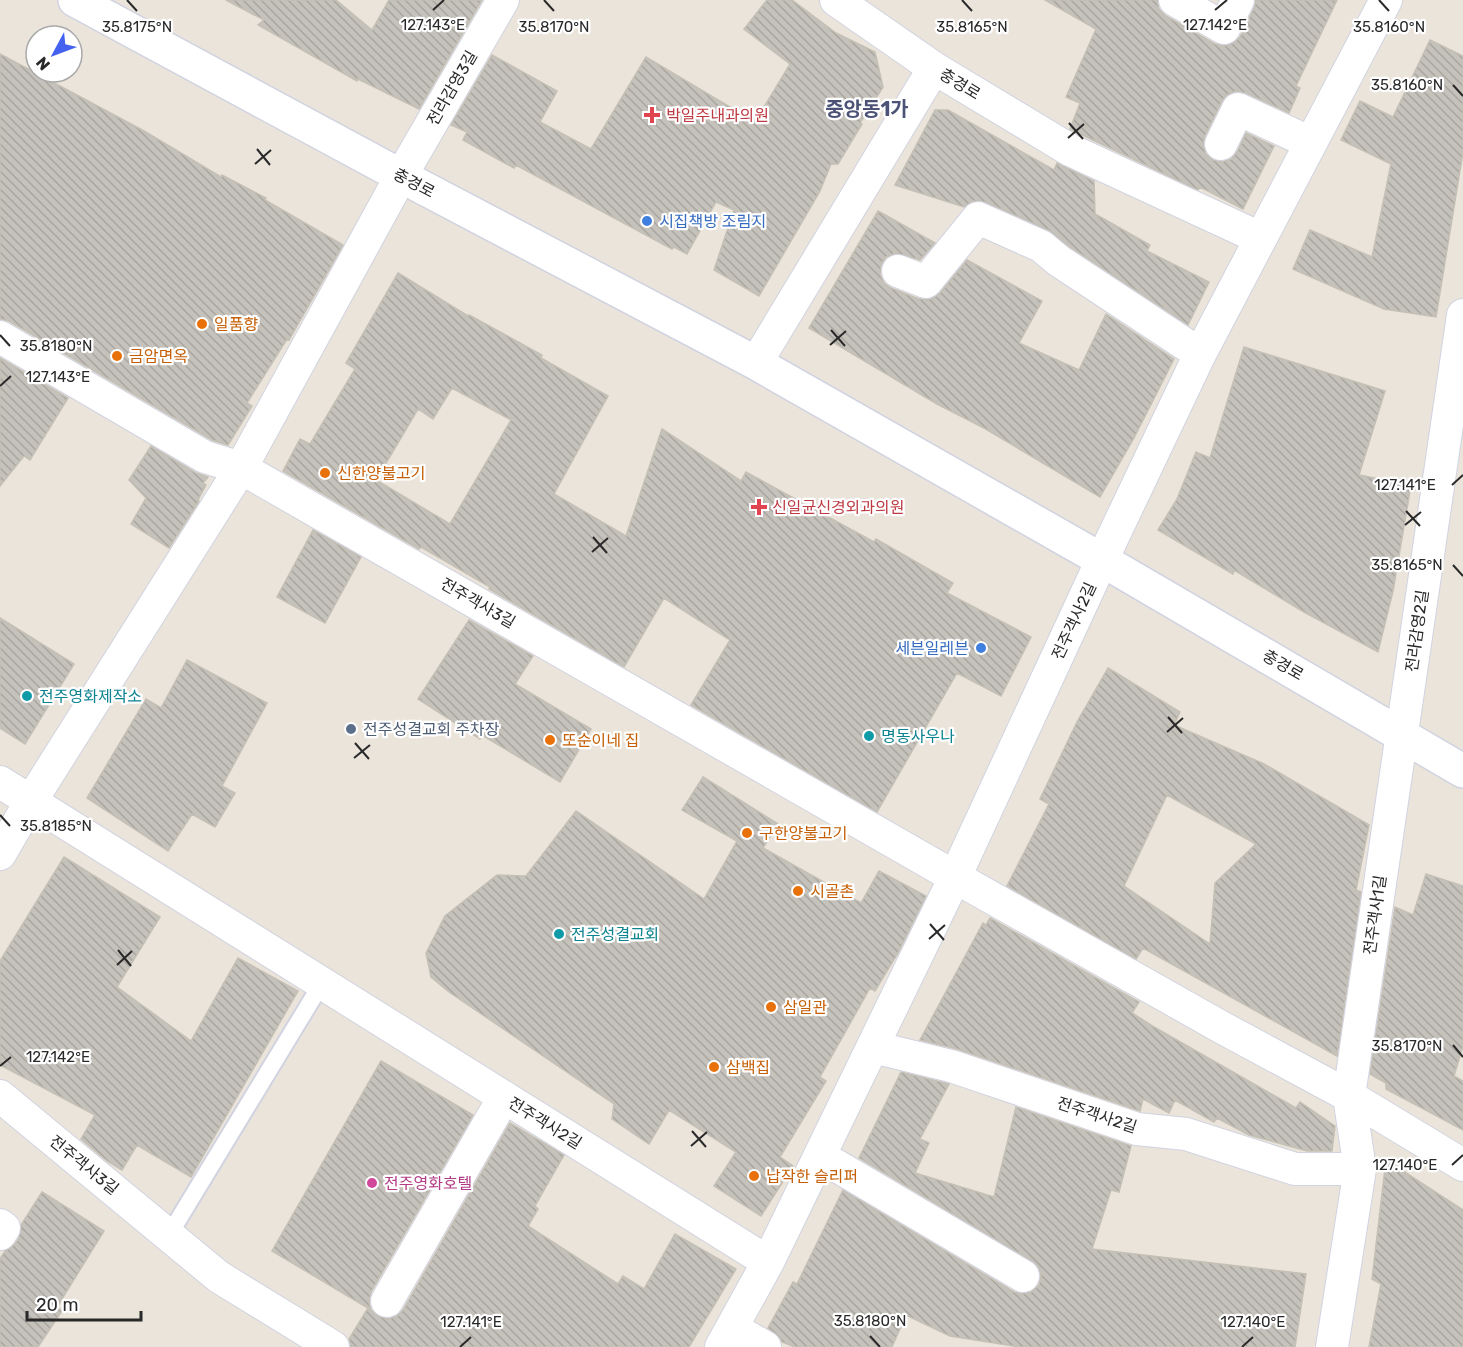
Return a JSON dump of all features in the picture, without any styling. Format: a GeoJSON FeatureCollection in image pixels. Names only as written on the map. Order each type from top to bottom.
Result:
{"type":"FeatureCollection","features":[{"type":"Feature","properties":{"kind":"street","name":"충경로"},"geometry":{"type":"LineString","coordinates":[[75,0],[401,176],[756,363],[1102,560],[1463,771]]}},
{"type":"Feature","properties":{"kind":"street","name":"전라감영3길"},"geometry":{"type":"LineString","coordinates":[[401,176],[503,0]]}},
{"type":"Feature","properties":{"kind":"street"},"geometry":{"type":"LineString","coordinates":[[1175,0],[1224,28],[1238,0]]}},
{"type":"Feature","properties":{"kind":"street"},"geometry":{"type":"LineString","coordinates":[[1102,560],[1200,354],[1386,0]]}},
{"type":"Feature","properties":{"kind":"street"},"geometry":{"type":"LineString","coordinates":[[847,3],[934,68]]}},
{"type":"Feature","properties":{"kind":"street","name":"충경로"},"geometry":{"type":"LineString","coordinates":[[756,363],[934,68],[1070,150],[1260,237]]}},
{"type":"Feature","properties":{"kind":"street"},"geometry":{"type":"LineString","coordinates":[[1221,144],[1238,109],[1311,144]]}},
{"type":"Feature","properties":{"kind":"street"},"geometry":{"type":"LineString","coordinates":[[0,854],[241,468],[401,176]]}},
{"type":"Feature","properties":{"kind":"street"},"geometry":{"type":"LineString","coordinates":[[898,272],[926,282],[978,218],[1041,246],[1059,261],[1200,354]]}},
{"type":"Feature","properties":{"kind":"street","name":"전라감영2길"},"geometry":{"type":"LineString","coordinates":[[1402,734],[1463,315]]}},
{"type":"Feature","properties":{"kind":"street","name":"전주객사3길"},"geometry":{"type":"LineString","coordinates":[[0,337],[205,457],[241,468],[955,877]]}},
{"type":"Feature","properties":{"kind":"street","name":"전주객사2길"},"geometry":{"type":"LineString","coordinates":[[765,1347],[727,1337],[768,1262],[873,1047],[955,877],[1102,560]]}},
{"type":"Feature","properties":{"kind":"street","name":"전주객사1길"},"geometry":{"type":"LineString","coordinates":[[1332,1347],[1360,1169],[1349,1096],[1402,734]]}},
{"type":"Feature","properties":{"kind":"street"},"geometry":{"type":"LineString","coordinates":[[0,782],[322,983]]}},
{"type":"Feature","properties":{"kind":"street"},"geometry":{"type":"LineString","coordinates":[[955,877],[1221,1027],[1349,1096],[1463,1165]]}},
{"type":"Feature","properties":{"kind":"street","name":"전주객사2길"},"geometry":{"type":"LineString","coordinates":[[322,983],[768,1262]]}},
{"type":"Feature","properties":{"kind":"street","name":"전주객사2길"},"geometry":{"type":"LineString","coordinates":[[873,1047],[951,1066],[1137,1129],[1185,1134],[1295,1169],[1360,1169]]}},
{"type":"Feature","properties":{"kind":"street","name":"전주객사3길"},"geometry":{"type":"LineString","coordinates":[[0,1096],[169,1235]]}},
{"type":"Feature","properties":{"kind":"street"},"geometry":{"type":"LineString","coordinates":[[387,1301],[504,1096]]}},
{"type":"Feature","properties":{"kind":"street"},"geometry":{"type":"LineString","coordinates":[[820,1156],[1023,1276]]}},
{"type":"Feature","properties":{"kind":"street"},"geometry":{"type":"LineString","coordinates":[[0,1225],[4,1228],[0,1234]]}},
{"type":"Feature","properties":{"kind":"street"},"geometry":{"type":"LineString","coordinates":[[169,1235],[219,1277],[333,1347]]}},
{"type":"Feature","properties":{"kind":"lane"},"geometry":{"type":"LineString","coordinates":[[169,1235],[322,983]]}},
{"type":"Feature","properties":{"kind":"building"},"geometry":{"type":"Polygon","coordinates":[[[226,0],[336,0],[372,30],[389,0],[482,0],[419,109],[358,79],[357,81],[258,25],[264,20],[226,0]]]}},
{"type":"Feature","properties":{"kind":"building"},"geometry":{"type":"Polygon","coordinates":[[[767,0],[792,0],[836,33],[875,52],[883,87],[838,164],[831,164],[820,191],[759,296],[714,270],[734,210],[716,202],[687,254],[674,247],[672,249],[516,165],[514,168],[463,140],[467,132],[451,125],[492,55],[557,91],[540,122],[591,149],[646,57],[755,122],[790,64],[744,29],[767,0]]]}},
{"type":"Feature","properties":{"kind":"building"},"geometry":{"type":"Polygon","coordinates":[[[1045,0],[1157,0],[1159,9],[1166,16],[1215,44],[1224,46],[1240,37],[1256,0],[1337,0],[1296,86],[1300,88],[1289,113],[1246,93],[1236,91],[1227,95],[1222,101],[1205,136],[1203,145],[1206,154],[1213,160],[1222,162],[1231,159],[1237,152],[1246,133],[1274,146],[1243,209],[1200,187],[1198,190],[1070,129],[1080,103],[1066,97],[1096,29],[1045,0]]]}},
{"type":"Feature","properties":{"kind":"building"},"geometry":{"type":"Polygon","coordinates":[[[1430,40],[1463,56],[1463,152],[1436,317],[1384,309],[1293,269],[1310,230],[1372,257],[1391,164],[1341,140],[1360,101],[1393,117],[1430,40]]]}},
{"type":"Feature","properties":{"kind":"building"},"geometry":{"type":"Polygon","coordinates":[[[0,54],[24,67],[24,84],[56,84],[144,131],[221,177],[222,175],[266,198],[265,200],[343,245],[289,340],[287,339],[247,403],[252,406],[228,445],[212,440],[9,321],[0,319],[0,54]]]}},
{"type":"Feature","properties":{"kind":"building"},"geometry":{"type":"Polygon","coordinates":[[[935,110],[948,110],[1054,170],[1057,163],[1094,181],[1095,214],[1150,245],[1147,251],[1209,282],[1188,325],[1048,230],[985,202],[973,201],[964,207],[895,185],[935,110]]]}},
{"type":"Feature","properties":{"kind":"building"},"geometry":{"type":"Polygon","coordinates":[[[878,211],[935,243],[920,260],[896,253],[886,257],[881,265],[880,274],[884,283],[891,288],[919,299],[931,299],[940,293],[967,260],[1042,301],[1019,343],[1079,370],[1106,314],[1174,359],[1134,438],[1100,497],[809,328],[878,211]]]}},
{"type":"Feature","properties":{"kind":"building"},"geometry":{"type":"Polygon","coordinates":[[[398,273],[468,316],[542,355],[541,358],[608,396],[554,494],[626,536],[662,429],[741,481],[746,472],[874,542],[876,539],[953,583],[947,593],[1031,637],[1001,696],[957,673],[877,812],[691,705],[730,640],[664,598],[624,667],[421,547],[419,549],[283,471],[300,439],[310,444],[355,369],[346,363],[398,273]],[[452,388],[433,419],[418,409],[376,480],[450,524],[511,420],[452,388]]]}},
{"type":"Feature","properties":{"kind":"building"},"geometry":{"type":"Polygon","coordinates":[[[1244,347],[1385,391],[1359,475],[1411,485],[1393,591],[1378,652],[1304,612],[1234,570],[1233,574],[1158,530],[1177,499],[1196,452],[1210,458],[1244,347]]]}},
{"type":"Feature","properties":{"kind":"building"},"geometry":{"type":"Polygon","coordinates":[[[0,358],[68,398],[30,460],[24,456],[0,486],[0,358]]]}},
{"type":"Feature","properties":{"kind":"building"},"geometry":{"type":"Polygon","coordinates":[[[151,446],[196,473],[208,477],[203,483],[206,485],[199,501],[169,548],[131,524],[146,498],[129,480],[151,446]]]}},
{"type":"Feature","properties":{"kind":"building"},"geometry":{"type":"Polygon","coordinates":[[[313,530],[361,557],[325,623],[277,597],[313,530]]]}},
{"type":"Feature","properties":{"kind":"building","name":"전주영화제작소"},"geometry":{"type":"Polygon","coordinates":[[[0,618],[74,664],[25,744],[0,728],[0,618]]]}},
{"type":"Feature","properties":{"kind":"building"},"geometry":{"type":"Polygon","coordinates":[[[469,620],[533,656],[515,684],[591,729],[560,782],[482,735],[480,739],[418,699],[469,620]]]}},
{"type":"Feature","properties":{"kind":"building"},"geometry":{"type":"Polygon","coordinates":[[[187,660],[267,703],[222,786],[235,793],[215,827],[192,814],[168,851],[87,798],[146,699],[161,708],[187,660]]]}},
{"type":"Feature","properties":{"kind":"building"},"geometry":{"type":"Polygon","coordinates":[[[1108,668],[1180,712],[1174,725],[1264,764],[1369,825],[1356,890],[1361,892],[1337,1056],[1143,948],[1136,959],[1007,886],[1049,804],[1040,799],[1077,722],[1108,668]],[[1167,795],[1124,886],[1210,944],[1215,883],[1256,844],[1167,795]]]}},
{"type":"Feature","properties":{"kind":"building"},"geometry":{"type":"Polygon","coordinates":[[[703,777],[778,824],[763,848],[861,903],[879,871],[926,896],[898,953],[875,991],[870,988],[820,1077],[826,1081],[780,1157],[793,1166],[761,1216],[714,1186],[736,1152],[669,1110],[649,1144],[612,1119],[614,1104],[449,992],[431,977],[426,953],[445,916],[497,875],[526,876],[576,811],[704,899],[737,841],[682,810],[703,777]]]}},
{"type":"Feature","properties":{"kind":"building"},"geometry":{"type":"Polygon","coordinates":[[[64,857],[160,917],[117,987],[191,1041],[238,958],[298,991],[191,1177],[137,1145],[122,1170],[107,1161],[81,1139],[95,1115],[0,1065],[0,961],[64,857]]]}},
{"type":"Feature","properties":{"kind":"building"},"geometry":{"type":"Polygon","coordinates":[[[1426,874],[1463,886],[1463,1046],[1454,1076],[1463,1081],[1463,1130],[1386,1089],[1386,1083],[1370,1074],[1395,907],[1413,915],[1426,874]]]}},
{"type":"Feature","properties":{"kind":"building"},"geometry":{"type":"Polygon","coordinates":[[[990,918],[1139,1002],[1132,1013],[1154,1027],[1296,1108],[1300,1102],[1335,1126],[1332,1151],[1307,1151],[1249,1135],[1217,1118],[1214,1122],[1175,1100],[1169,1113],[1143,1099],[1140,1111],[957,1049],[920,1040],[983,923],[986,925],[990,918]]]}},
{"type":"Feature","properties":{"kind":"building"},"geometry":{"type":"Polygon","coordinates":[[[381,1061],[473,1115],[371,1292],[369,1302],[371,1310],[378,1316],[388,1319],[397,1316],[403,1310],[510,1123],[564,1155],[535,1206],[538,1209],[528,1226],[618,1284],[623,1276],[644,1289],[675,1234],[736,1269],[689,1347],[351,1347],[349,1339],[368,1308],[272,1251],[381,1061]]]}},
{"type":"Feature","properties":{"kind":"building"},"geometry":{"type":"Polygon","coordinates":[[[901,1072],[949,1084],[920,1139],[929,1143],[915,1173],[994,1197],[1016,1107],[1131,1146],[1119,1192],[1111,1190],[1092,1249],[1306,1274],[1295,1347],[1020,1347],[950,1336],[906,1315],[892,1347],[795,1347],[782,1342],[768,1328],[793,1282],[797,1284],[843,1190],[1014,1292],[1022,1294],[1031,1292],[1039,1285],[1041,1276],[1039,1268],[1032,1261],[859,1158],[901,1072]]]}},
{"type":"Feature","properties":{"kind":"building"},"geometry":{"type":"Polygon","coordinates":[[[1386,1160],[1463,1210],[1463,1347],[1369,1347],[1381,1284],[1372,1279],[1386,1160]]]}},
{"type":"Feature","properties":{"kind":"building"},"geometry":{"type":"Polygon","coordinates":[[[42,1192],[104,1231],[57,1307],[62,1311],[38,1347],[0,1347],[0,1259],[19,1238],[21,1225],[42,1192]]]}},
{"type":"Feature","properties":{"kind":"place","name":"박일주내과의원"},"geometry":{"type":"Point","coordinates":[652,115]}},
{"type":"Feature","properties":{"kind":"place","name":"시집책방 조림지"},"geometry":{"type":"Point","coordinates":[647,221]}},
{"type":"Feature","properties":{"kind":"place","name":"일품향"},"geometry":{"type":"Point","coordinates":[202,324]}},
{"type":"Feature","properties":{"kind":"place","name":"금암면옥"},"geometry":{"type":"Point","coordinates":[117,356]}},
{"type":"Feature","properties":{"kind":"place","name":"신한양불고기"},"geometry":{"type":"Point","coordinates":[325,473]}},
{"type":"Feature","properties":{"kind":"place","name":"신일균신경외과의원"},"geometry":{"type":"Point","coordinates":[759,507]}},
{"type":"Feature","properties":{"kind":"place","name":"세븐일레븐"},"geometry":{"type":"Point","coordinates":[981,648]}},
{"type":"Feature","properties":{"kind":"place","name":"전주영화제작소"},"geometry":{"type":"Point","coordinates":[27,696]}},
{"type":"Feature","properties":{"kind":"place","name":"전주성결교회 주차장"},"geometry":{"type":"Point","coordinates":[351,729]}},
{"type":"Feature","properties":{"kind":"place","name":"명동사우나"},"geometry":{"type":"Point","coordinates":[869,736]}},
{"type":"Feature","properties":{"kind":"place","name":"또순이네 집"},"geometry":{"type":"Point","coordinates":[550,740]}},
{"type":"Feature","properties":{"kind":"place","name":"구한양불고기"},"geometry":{"type":"Point","coordinates":[747,833]}},
{"type":"Feature","properties":{"kind":"place","name":"시골촌"},"geometry":{"type":"Point","coordinates":[798,891]}},
{"type":"Feature","properties":{"kind":"place","name":"전주성결교회"},"geometry":{"type":"Point","coordinates":[559,934]}},
{"type":"Feature","properties":{"kind":"place","name":"삼일관"},"geometry":{"type":"Point","coordinates":[771,1007]}},
{"type":"Feature","properties":{"kind":"place","name":"삼백집"},"geometry":{"type":"Point","coordinates":[714,1067]}},
{"type":"Feature","properties":{"kind":"place","name":"납작한 슬리퍼"},"geometry":{"type":"Point","coordinates":[754,1176]}},
{"type":"Feature","properties":{"kind":"place","name":"전주영화호텔"},"geometry":{"type":"Point","coordinates":[372,1183]}},
{"type":"Feature","properties":{"kind":"district","name":"중앙동1가"},"geometry":{"type":"Point","coordinates":[867,109]}}]}
